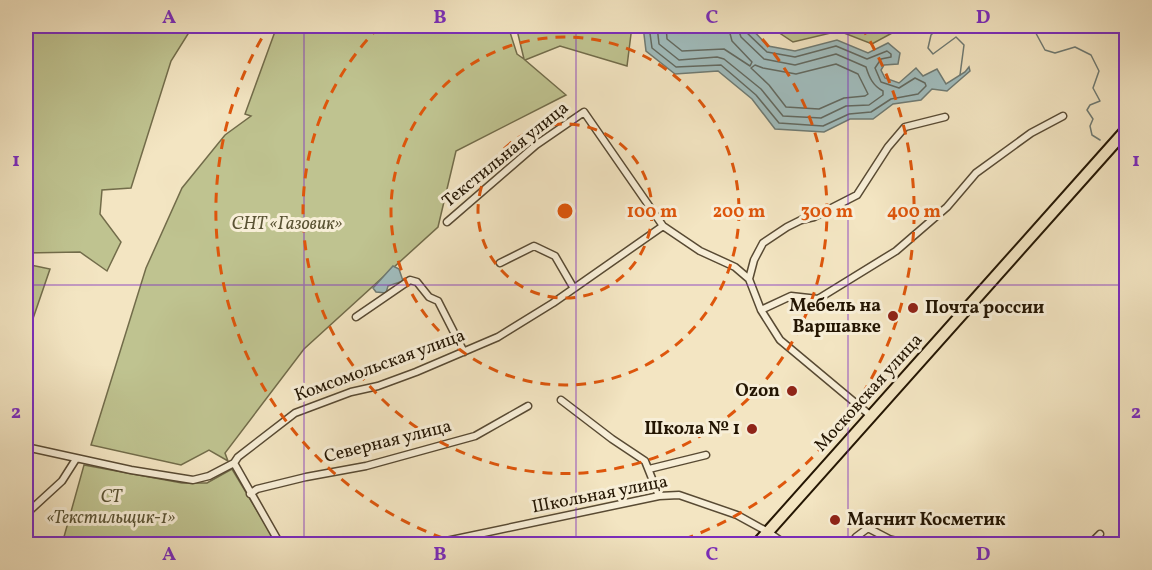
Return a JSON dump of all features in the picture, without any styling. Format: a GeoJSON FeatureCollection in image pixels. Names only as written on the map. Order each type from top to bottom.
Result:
{"type":"FeatureCollection","features":[{"type":"Feature","properties":{"kind":"highway","name":"Московская улица"},"geometry":{"type":"LineString","coordinates":[[757,544],[1126,130]]}},
{"type":"Feature","properties":{"kind":"street","name":"Текстильная улица"},"geometry":{"type":"LineString","coordinates":[[447,222],[536,145],[584,112],[663,226]]}},
{"type":"Feature","properties":{"kind":"street"},"geometry":{"type":"LineString","coordinates":[[760,310],[790,297],[818,299],[896,251],[947,207],[976,173],[1030,134],[1063,116]]}},
{"type":"Feature","properties":{"kind":"street"},"geometry":{"type":"LineString","coordinates":[[749,279],[754,260],[763,243],[787,227],[814,217],[857,195],[888,147],[905,127],[945,117]]}},
{"type":"Feature","properties":{"kind":"street"},"geometry":{"type":"LineString","coordinates":[[663,226],[700,250],[735,267],[749,279],[760,310],[780,340],[871,416]]}},
{"type":"Feature","properties":{"kind":"street","name":"Комсомольская улица"},"geometry":{"type":"LineString","coordinates":[[26,447],[76,459],[193,480],[209,476],[234,464],[238,457],[295,413],[351,392],[378,386],[417,372],[498,337],[553,303],[663,226]]}},
{"type":"Feature","properties":{"kind":"street"},"geometry":{"type":"LineString","coordinates":[[500,263],[534,246],[555,256],[573,287]]}},
{"type":"Feature","properties":{"kind":"street"},"geometry":{"type":"LineString","coordinates":[[356,317],[410,280],[417,282],[429,297],[438,301],[464,352]]}},
{"type":"Feature","properties":{"kind":"street"},"geometry":{"type":"LineString","coordinates":[[561,400],[645,461],[659,495]]}},
{"type":"Feature","properties":{"kind":"street","name":"Северная улица"},"geometry":{"type":"LineString","coordinates":[[250,494],[267,486],[366,466],[475,436],[528,406]]}},
{"type":"Feature","properties":{"kind":"street"},"geometry":{"type":"LineString","coordinates":[[649,470],[706,455]]}},
{"type":"Feature","properties":{"kind":"street"},"geometry":{"type":"LineString","coordinates":[[26,513],[62,481],[76,459]]}},
{"type":"Feature","properties":{"kind":"street"},"geometry":{"type":"LineString","coordinates":[[234,464],[280,544]]}},
{"type":"Feature","properties":{"kind":"street","name":"Школьная улица"},"geometry":{"type":"LineString","coordinates":[[432,544],[659,495],[679,495],[737,515],[785,544]]}},
{"type":"Feature","properties":{"kind":"street"},"geometry":{"type":"LineString","coordinates":[[851,544],[868,528],[888,539],[909,544]]}},
{"type":"Feature","properties":{"kind":"street"},"geometry":{"type":"LineString","coordinates":[[1090,544],[1100,534]]}},
{"type":"Feature","properties":{"kind":"green space"},"geometry":{"type":"Polygon","coordinates":[[[26,26],[193,26],[171,61],[131,188],[102,190],[100,214],[121,242],[107,271],[80,252],[26,253],[26,26]]]}},
{"type":"Feature","properties":{"kind":"green space","name":"СНТ «Газовик»"},"geometry":{"type":"Polygon","coordinates":[[[277,26],[508,26],[517,54],[524,59],[516,26],[632,26],[627,66],[560,46],[525,60],[566,95],[456,151],[438,227],[304,349],[225,453],[228,461],[209,450],[181,465],[91,445],[146,268],[182,188],[225,135],[251,116],[245,114],[277,26]]]}},
{"type":"Feature","properties":{"kind":"green space"},"geometry":{"type":"Polygon","coordinates":[[[769,26],[905,26],[872,44],[839,31],[793,42],[769,26]]]}},
{"type":"Feature","properties":{"kind":"green space"},"geometry":{"type":"Polygon","coordinates":[[[26,264],[50,269],[26,339],[26,264]]]}},
{"type":"Feature","properties":{"kind":"green space","name":"СТ «Текстильщик-1»"},"geometry":{"type":"Polygon","coordinates":[[[84,465],[182,483],[207,483],[232,469],[277,544],[62,544],[84,465]]]}},
{"type":"Feature","properties":{"kind":"water"},"geometry":{"type":"Polygon","coordinates":[[[643,26],[749,26],[768,46],[795,51],[837,40],[868,53],[888,43],[900,53],[898,64],[884,65],[881,70],[885,78],[899,83],[916,68],[923,76],[937,69],[946,84],[969,67],[970,71],[947,91],[932,89],[921,100],[893,104],[873,119],[850,119],[824,132],[775,129],[752,99],[718,71],[675,74],[646,51],[643,26]]]}},
{"type":"Feature","properties":{"kind":"water"},"geometry":{"type":"Polygon","coordinates":[[[393,266],[399,269],[403,281],[388,286],[386,293],[376,292],[373,288],[393,266]]]}},
{"type":"Feature","properties":{"kind":"waterway"},"geometry":{"type":"LineString","coordinates":[[940,26],[931,35],[928,48],[933,54],[956,37],[964,45],[960,75]]}},
{"type":"Feature","properties":{"kind":"waterway"},"geometry":{"type":"LineString","coordinates":[[1032,26],[1045,50],[1055,53],[1075,47],[1091,55],[1099,71],[1093,88],[1100,101],[1090,105],[1087,110],[1093,119],[1090,126],[1092,135],[1100,140]]}},
{"type":"Feature","properties":{"kind":"waterway"},"geometry":{"type":"LineString","coordinates":[[1122,158],[1126,161]]}},
{"type":"Feature","properties":{"kind":"waterway"},"geometry":{"type":"LineString","coordinates":[[1126,177],[1126,182]]}},
{"type":"Feature","properties":{"kind":"waterway"},"geometry":{"type":"LineString","coordinates":[[1126,280],[1122,312],[1126,319]]}},
{"type":"Feature","properties":{"kind":"place","name":"Почта россии"},"geometry":{"type":"Point","coordinates":[913,308]}},
{"type":"Feature","properties":{"kind":"place","name":"Мебель на Варшавке"},"geometry":{"type":"Point","coordinates":[893,316]}},
{"type":"Feature","properties":{"kind":"place","name":"Ozon"},"geometry":{"type":"Point","coordinates":[792,391]}},
{"type":"Feature","properties":{"kind":"place","name":"Школа № 1"},"geometry":{"type":"Point","coordinates":[752,429]}},
{"type":"Feature","properties":{"kind":"place","name":"Магнит Косметик"},"geometry":{"type":"Point","coordinates":[835,520]}}]}
